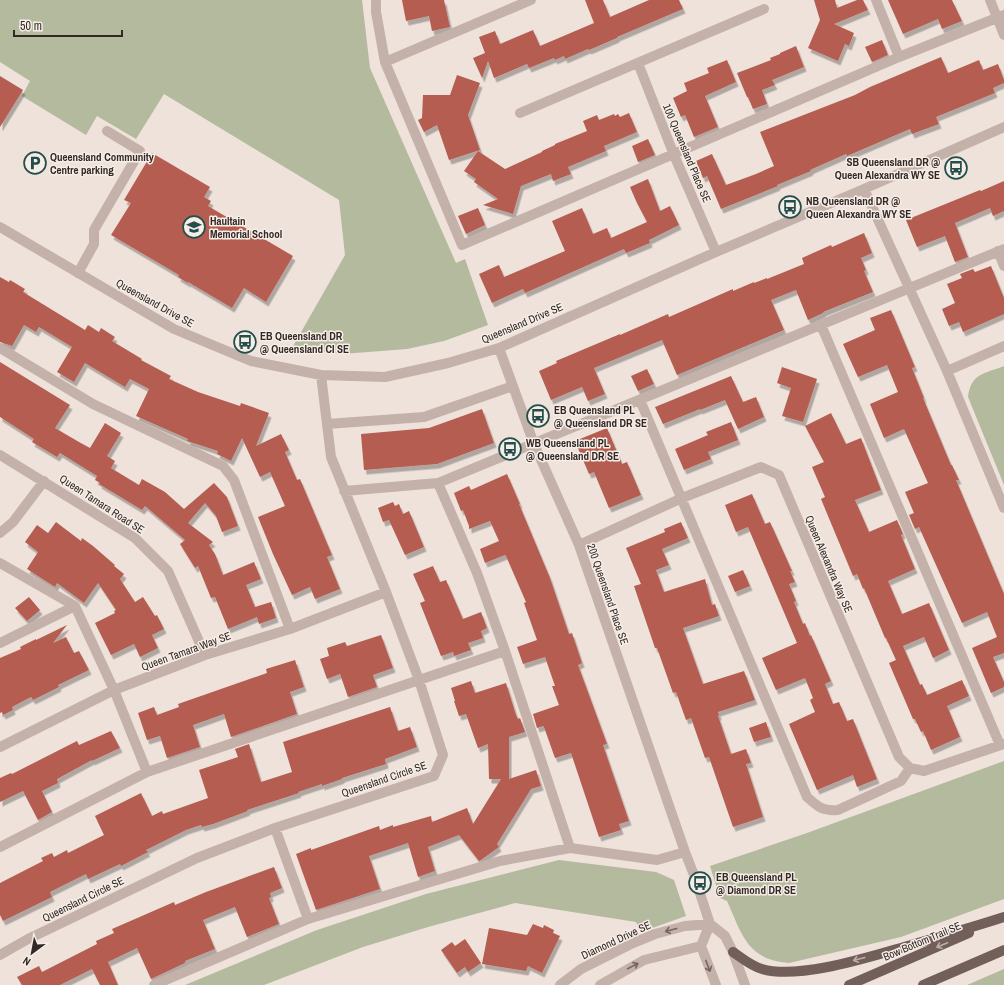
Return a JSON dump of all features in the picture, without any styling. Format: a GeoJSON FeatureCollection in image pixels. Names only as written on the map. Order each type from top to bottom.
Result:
{"type":"FeatureCollection","features":[{"type":"Feature","properties":{"kind":"main road"},"geometry":{"type":"LineString","coordinates":[[733,952],[752,965],[762,969],[790,972],[852,961],[1004,918]]}},
{"type":"Feature","properties":{"kind":"main road","name":"Bow Bottom Trail SE"},"geometry":{"type":"LineString","coordinates":[[849,985],[1004,918]]}},
{"type":"Feature","properties":{"kind":"main road"},"geometry":{"type":"LineString","coordinates":[[923,985],[1004,950]]}},
{"type":"Feature","properties":{"kind":"street"},"geometry":{"type":"LineString","coordinates":[[376,0],[376,12],[385,62],[462,245],[899,57],[1000,17]]}},
{"type":"Feature","properties":{"kind":"street"},"geometry":{"type":"LineString","coordinates":[[385,62],[531,0]]}},
{"type":"Feature","properties":{"kind":"street"},"geometry":{"type":"LineString","coordinates":[[876,0],[899,57]]}},
{"type":"Feature","properties":{"kind":"street"},"geometry":{"type":"LineString","coordinates":[[990,0],[1000,17],[1004,35]]}},
{"type":"Feature","properties":{"kind":"street"},"geometry":{"type":"LineString","coordinates":[[520,112],[764,9]]}},
{"type":"Feature","properties":{"kind":"street","name":"100 Queensland Place SE"},"geometry":{"type":"LineString","coordinates":[[638,63],[674,155],[716,252]]}},
{"type":"Feature","properties":{"kind":"street","name":"Queensland Drive SE"},"geometry":{"type":"LineString","coordinates":[[0,227],[174,329],[251,361],[321,375],[385,377],[448,363],[499,348],[1004,127]]}},
{"type":"Feature","properties":{"kind":"street"},"geometry":{"type":"LineString","coordinates":[[78,273],[94,244],[94,230],[140,151],[107,131]]}},
{"type":"Feature","properties":{"kind":"street"},"geometry":{"type":"LineString","coordinates":[[864,189],[947,371],[1004,508]]}},
{"type":"Feature","properties":{"kind":"street"},"geometry":{"type":"LineString","coordinates":[[344,491],[438,483],[1001,250],[1004,266]]}},
{"type":"Feature","properties":{"kind":"street"},"geometry":{"type":"LineString","coordinates":[[640,400],[807,797],[818,806],[828,811],[838,810],[902,782],[910,768],[924,771],[1002,744],[821,325]]}},
{"type":"Feature","properties":{"kind":"street"},"geometry":{"type":"LineString","coordinates":[[947,371],[1004,346]]}},
{"type":"Feature","properties":{"kind":"street"},"geometry":{"type":"LineString","coordinates":[[0,348],[93,404],[223,466],[234,480],[290,629]]}},
{"type":"Feature","properties":{"kind":"street","name":"200 Queensland Place SE"},"geometry":{"type":"LineString","coordinates":[[499,348],[534,444],[579,545],[710,924]]}},
{"type":"Feature","properties":{"kind":"street","name":"Queensland Circle SE"},"geometry":{"type":"LineString","coordinates":[[0,956],[28,939],[197,858],[275,828],[434,776],[443,755],[419,680],[386,592],[331,457],[321,375]]}},
{"type":"Feature","properties":{"kind":"street"},"geometry":{"type":"LineString","coordinates":[[327,424],[424,417],[513,386]]}},
{"type":"Feature","properties":{"kind":"street","name":"Queen Tamara Road SE"},"geometry":{"type":"LineString","coordinates":[[0,455],[135,538],[168,571],[205,655]]}},
{"type":"Feature","properties":{"kind":"street","name":"Queen Alexandra Way SE"},"geometry":{"type":"LineString","coordinates":[[579,545],[682,498],[761,467],[778,475],[899,757],[910,768]]}},
{"type":"Feature","properties":{"kind":"street"},"geometry":{"type":"LineString","coordinates":[[0,533],[14,522],[44,481]]}},
{"type":"Feature","properties":{"kind":"street"},"geometry":{"type":"LineString","coordinates":[[438,483],[477,573],[505,651],[570,848]]}},
{"type":"Feature","properties":{"kind":"street"},"geometry":{"type":"LineString","coordinates":[[0,563],[75,606],[114,690],[148,772]]}},
{"type":"Feature","properties":{"kind":"street","name":"Queen Tamara Way SE"},"geometry":{"type":"LineString","coordinates":[[0,747],[114,690],[205,655],[290,629],[386,592]]}},
{"type":"Feature","properties":{"kind":"street"},"geometry":{"type":"LineString","coordinates":[[0,643],[75,606]]}},
{"type":"Feature","properties":{"kind":"street"},"geometry":{"type":"LineString","coordinates":[[0,847],[148,772],[505,651]]}},
{"type":"Feature","properties":{"kind":"street"},"geometry":{"type":"LineString","coordinates":[[275,828],[308,919]]}},
{"type":"Feature","properties":{"kind":"street"},"geometry":{"type":"LineString","coordinates":[[154,985],[308,919],[500,861],[570,848],[658,860],[685,852]]}},
{"type":"Feature","properties":{"kind":"street"},"geometry":{"type":"LineString","coordinates":[[716,985],[701,946],[710,924],[725,936],[733,952],[745,985]]}},
{"type":"Feature","properties":{"kind":"street","name":"Diamond Drive SE"},"geometry":{"type":"LineString","coordinates":[[560,985],[581,970],[633,943],[655,934],[685,926],[710,924]]}},
{"type":"Feature","properties":{"kind":"street"},"geometry":{"type":"LineString","coordinates":[[600,985],[644,960],[701,946]]}},
{"type":"Feature","properties":{"kind":"green space"},"geometry":{"type":"Polygon","coordinates":[[[0,0],[362,0],[370,68],[456,263],[465,259],[488,325],[444,341],[407,349],[342,354],[292,348],[345,255],[339,200],[164,94],[136,139],[97,116],[86,135],[22,96],[30,81],[0,62],[0,0]]]}},
{"type":"Feature","properties":{"kind":"green space"},"geometry":{"type":"Polygon","coordinates":[[[1004,366],[1004,485],[968,397],[972,383],[975,379],[985,373],[1004,366]]]}},
{"type":"Feature","properties":{"kind":"green space"},"geometry":{"type":"Polygon","coordinates":[[[1004,761],[1004,899],[901,937],[789,963],[775,961],[764,957],[755,951],[742,934],[727,901],[720,898],[710,866],[807,833],[1004,761]]]}},
{"type":"Feature","properties":{"kind":"green space"},"geometry":{"type":"Polygon","coordinates":[[[559,860],[656,872],[674,880],[686,916],[641,932],[636,922],[515,903],[363,947],[264,985],[185,985],[317,930],[426,894],[559,860]]]}},
{"type":"Feature","properties":{"kind":"green space"},"geometry":{"type":"Polygon","coordinates":[[[1004,969],[1004,985],[967,985],[1004,969]]]}},
{"type":"Feature","properties":{"kind":"building"},"geometry":{"type":"Polygon","coordinates":[[[402,0],[444,0],[450,27],[432,31],[429,16],[406,21],[402,0]]]}},
{"type":"Feature","properties":{"kind":"building"},"geometry":{"type":"Polygon","coordinates":[[[585,0],[603,0],[610,17],[649,0],[679,0],[683,9],[565,59],[564,56],[555,60],[554,58],[529,68],[527,64],[494,78],[488,61],[482,78],[473,58],[485,53],[479,37],[495,31],[500,44],[533,30],[540,46],[594,23],[585,0]]]}},
{"type":"Feature","properties":{"kind":"building"},"geometry":{"type":"Polygon","coordinates":[[[814,0],[835,0],[837,8],[857,0],[863,0],[868,10],[834,24],[854,33],[849,46],[845,44],[838,61],[808,48],[820,20],[814,0]]]}},
{"type":"Feature","properties":{"kind":"building"},"geometry":{"type":"Polygon","coordinates":[[[888,0],[952,0],[962,21],[942,29],[938,19],[903,34],[888,0]]]}},
{"type":"Feature","properties":{"kind":"building"},"geometry":{"type":"Polygon","coordinates":[[[882,40],[888,55],[872,62],[865,47],[882,40]]]}},
{"type":"Feature","properties":{"kind":"building"},"geometry":{"type":"Polygon","coordinates":[[[796,46],[804,67],[772,80],[775,85],[762,90],[767,104],[753,109],[737,73],[771,60],[770,58],[796,46]]]}},
{"type":"Feature","properties":{"kind":"building"},"geometry":{"type":"Polygon","coordinates":[[[941,57],[948,73],[979,60],[983,70],[998,64],[1004,83],[993,88],[995,93],[936,117],[939,124],[912,134],[910,129],[847,156],[846,154],[777,185],[778,186],[721,209],[707,176],[703,178],[696,161],[712,154],[726,185],[756,174],[774,166],[760,132],[855,95],[870,87],[941,57]]]}},
{"type":"Feature","properties":{"kind":"building"},"geometry":{"type":"Polygon","coordinates":[[[727,60],[736,82],[705,96],[718,127],[694,137],[685,115],[681,117],[673,98],[687,91],[684,83],[709,73],[707,68],[727,60]]]}},
{"type":"Feature","properties":{"kind":"building"},"geometry":{"type":"Polygon","coordinates":[[[457,75],[480,83],[468,115],[480,150],[449,160],[437,125],[424,132],[418,120],[422,118],[423,95],[450,95],[457,75]]]}},
{"type":"Feature","properties":{"kind":"building"},"geometry":{"type":"Polygon","coordinates":[[[0,76],[23,90],[0,127],[0,76]]]}},
{"type":"Feature","properties":{"kind":"building"},"geometry":{"type":"Polygon","coordinates":[[[629,113],[637,132],[604,146],[606,151],[568,167],[571,174],[553,181],[551,174],[521,186],[513,214],[483,205],[498,199],[474,182],[476,179],[464,171],[478,151],[505,169],[542,152],[555,144],[587,131],[583,121],[597,115],[599,120],[614,114],[615,116],[618,114],[620,117],[629,113]]]}},
{"type":"Feature","properties":{"kind":"building"},"geometry":{"type":"Polygon","coordinates":[[[648,139],[655,155],[638,162],[632,146],[648,139]]]}},
{"type":"Feature","properties":{"kind":"building"},"geometry":{"type":"Polygon","coordinates":[[[152,153],[210,187],[204,197],[211,201],[208,206],[293,256],[266,302],[244,288],[232,308],[178,277],[179,275],[111,235],[131,203],[124,200],[152,153]]]}},
{"type":"Feature","properties":{"kind":"building"},"geometry":{"type":"Polygon","coordinates":[[[648,179],[660,211],[670,206],[679,225],[649,240],[650,243],[626,253],[624,249],[525,293],[523,289],[492,303],[479,274],[499,265],[504,277],[565,251],[552,221],[582,208],[593,234],[607,228],[611,238],[647,222],[630,187],[648,179]]]}},
{"type":"Feature","properties":{"kind":"building"},"geometry":{"type":"Polygon","coordinates":[[[1004,181],[1004,211],[993,216],[990,208],[955,223],[968,257],[955,262],[945,236],[917,247],[906,220],[1004,181]]]}},
{"type":"Feature","properties":{"kind":"building"},"geometry":{"type":"Polygon","coordinates":[[[478,208],[485,225],[466,234],[458,216],[478,208]]]}},
{"type":"Feature","properties":{"kind":"building"},"geometry":{"type":"Polygon","coordinates":[[[864,233],[872,253],[861,258],[866,270],[864,271],[873,292],[823,312],[808,320],[796,290],[771,300],[784,330],[677,375],[662,340],[594,368],[605,394],[588,401],[582,387],[551,400],[539,371],[557,363],[556,361],[668,314],[669,317],[733,289],[733,291],[804,264],[802,258],[831,245],[832,247],[864,233]]]}},
{"type":"Feature","properties":{"kind":"building"},"geometry":{"type":"Polygon","coordinates":[[[991,266],[1004,298],[1004,314],[963,332],[959,322],[949,326],[942,309],[955,303],[947,284],[962,278],[960,274],[973,269],[975,272],[991,266]]]}},
{"type":"Feature","properties":{"kind":"building"},"geometry":{"type":"Polygon","coordinates":[[[0,277],[9,282],[10,280],[25,289],[23,292],[85,330],[88,325],[99,332],[101,328],[115,337],[112,341],[142,359],[141,360],[171,376],[169,379],[198,392],[240,406],[241,403],[269,413],[256,446],[281,434],[289,450],[285,452],[297,480],[300,479],[332,555],[327,557],[340,589],[315,599],[310,587],[292,595],[258,517],[285,506],[270,472],[260,477],[242,438],[231,461],[217,454],[218,451],[187,441],[188,439],[136,416],[149,389],[130,379],[125,387],[85,363],[74,382],[57,372],[72,347],[39,327],[36,332],[24,325],[12,346],[0,342],[0,277]]]}},
{"type":"Feature","properties":{"kind":"building"},"geometry":{"type":"Polygon","coordinates":[[[891,310],[915,367],[912,368],[923,398],[951,465],[959,480],[956,480],[1004,594],[1004,653],[993,657],[1004,682],[1004,687],[991,693],[972,648],[997,637],[987,612],[962,623],[919,527],[915,529],[909,515],[914,513],[905,492],[928,483],[904,429],[884,438],[870,404],[898,392],[887,365],[858,377],[843,344],[875,330],[870,318],[891,310]]]}},
{"type":"Feature","properties":{"kind":"building"},"geometry":{"type":"Polygon","coordinates":[[[0,362],[70,405],[55,428],[90,448],[105,423],[121,433],[107,456],[115,461],[111,468],[139,485],[142,479],[165,492],[184,509],[214,483],[227,497],[238,526],[222,532],[216,516],[205,503],[188,523],[213,542],[209,545],[215,554],[223,575],[254,562],[261,579],[246,585],[255,607],[271,602],[276,618],[259,624],[257,617],[228,629],[215,597],[211,598],[198,566],[195,568],[180,544],[185,540],[145,506],[142,510],[99,484],[100,483],[95,480],[97,476],[60,453],[57,457],[32,442],[34,439],[0,417],[0,362]]]}},
{"type":"Feature","properties":{"kind":"building"},"geometry":{"type":"Polygon","coordinates":[[[782,367],[817,379],[803,422],[782,416],[791,388],[777,383],[782,367]]]}},
{"type":"Feature","properties":{"kind":"building"},"geometry":{"type":"Polygon","coordinates":[[[647,369],[654,384],[638,391],[631,376],[647,369]]]}},
{"type":"Feature","properties":{"kind":"building"},"geometry":{"type":"Polygon","coordinates":[[[731,376],[743,402],[756,397],[764,417],[738,429],[725,400],[663,424],[655,407],[731,376]]]}},
{"type":"Feature","properties":{"kind":"building"},"geometry":{"type":"Polygon","coordinates":[[[482,409],[494,443],[437,464],[364,470],[361,434],[429,428],[482,409]]]}},
{"type":"Feature","properties":{"kind":"building"},"geometry":{"type":"Polygon","coordinates":[[[831,413],[846,444],[861,438],[881,490],[855,500],[869,532],[897,520],[903,534],[901,535],[915,569],[888,581],[902,614],[929,603],[949,650],[933,658],[924,637],[903,646],[920,685],[922,684],[927,695],[962,680],[969,696],[947,706],[960,737],[931,750],[923,731],[921,732],[915,719],[913,719],[889,663],[896,660],[857,574],[853,576],[821,499],[825,497],[812,467],[824,462],[805,426],[831,413]]]}},
{"type":"Feature","properties":{"kind":"building"},"geometry":{"type":"Polygon","coordinates":[[[731,422],[738,440],[708,452],[711,459],[684,470],[675,449],[708,435],[706,432],[731,422]]]}},
{"type":"Feature","properties":{"kind":"building"},"geometry":{"type":"Polygon","coordinates":[[[607,428],[622,464],[627,462],[641,495],[609,508],[594,472],[589,474],[575,441],[607,428]]]}},
{"type":"Feature","properties":{"kind":"building"},"geometry":{"type":"Polygon","coordinates":[[[507,474],[550,578],[569,634],[572,633],[582,663],[578,665],[607,744],[603,745],[629,821],[619,824],[621,830],[599,837],[571,753],[555,758],[544,727],[537,728],[533,714],[559,705],[552,686],[555,686],[545,657],[523,664],[517,647],[537,640],[524,603],[526,602],[505,555],[485,563],[480,549],[499,541],[490,521],[469,529],[463,510],[461,511],[454,493],[469,486],[471,490],[507,474]]]}},
{"type":"Feature","properties":{"kind":"building"},"geometry":{"type":"Polygon","coordinates":[[[752,494],[765,524],[770,522],[792,571],[790,571],[795,582],[789,584],[796,601],[794,602],[803,624],[805,623],[810,636],[811,635],[831,681],[825,684],[833,704],[839,702],[847,721],[853,719],[877,779],[857,787],[853,775],[817,790],[789,724],[815,712],[810,700],[813,698],[805,678],[776,690],[762,658],[797,643],[748,527],[736,532],[725,505],[752,494]]]}},
{"type":"Feature","properties":{"kind":"building"},"geometry":{"type":"Polygon","coordinates":[[[393,502],[395,506],[399,504],[403,514],[409,511],[424,547],[405,555],[389,520],[383,522],[378,508],[393,502]]]}},
{"type":"Feature","properties":{"kind":"building"},"geometry":{"type":"Polygon","coordinates":[[[56,522],[81,541],[82,538],[93,546],[124,574],[120,579],[135,602],[143,597],[155,616],[157,615],[164,629],[152,635],[158,648],[140,657],[134,644],[111,655],[95,623],[115,613],[114,611],[116,610],[98,583],[84,603],[57,583],[55,587],[27,569],[38,552],[25,542],[37,525],[48,533],[56,522]]]}},
{"type":"Feature","properties":{"kind":"building"},"geometry":{"type":"Polygon","coordinates":[[[681,522],[688,538],[662,549],[669,565],[656,570],[664,592],[705,579],[712,605],[715,604],[719,616],[683,628],[703,684],[744,671],[755,700],[718,712],[731,754],[746,749],[751,763],[746,764],[763,817],[733,827],[709,757],[705,758],[691,718],[686,720],[676,692],[673,693],[657,648],[655,648],[634,586],[641,584],[626,548],[665,532],[664,529],[681,522]]]}},
{"type":"Feature","properties":{"kind":"building"},"geometry":{"type":"Polygon","coordinates":[[[433,566],[440,582],[446,580],[463,619],[481,612],[487,628],[481,631],[483,638],[468,643],[471,650],[454,656],[453,652],[441,656],[420,603],[425,601],[413,574],[433,566]]]}},
{"type":"Feature","properties":{"kind":"building"},"geometry":{"type":"Polygon","coordinates":[[[743,570],[750,586],[735,592],[728,576],[743,570]]]}},
{"type":"Feature","properties":{"kind":"building"},"geometry":{"type":"Polygon","coordinates":[[[29,597],[40,610],[27,621],[15,608],[29,597]]]}},
{"type":"Feature","properties":{"kind":"building"},"geometry":{"type":"Polygon","coordinates":[[[67,625],[53,643],[66,637],[74,653],[79,651],[89,670],[58,685],[59,687],[33,700],[31,697],[12,707],[13,710],[3,715],[2,712],[0,713],[0,658],[21,649],[20,647],[67,625]]]}},
{"type":"Feature","properties":{"kind":"building"},"geometry":{"type":"Polygon","coordinates":[[[381,635],[393,668],[373,675],[377,687],[348,697],[340,674],[327,679],[320,659],[329,656],[327,648],[345,642],[347,646],[381,635]]]}},
{"type":"Feature","properties":{"kind":"building"},"geometry":{"type":"Polygon","coordinates":[[[295,660],[304,687],[290,692],[297,714],[231,737],[224,714],[193,725],[200,747],[167,758],[160,736],[147,740],[138,713],[154,707],[157,715],[179,707],[178,704],[267,673],[266,669],[295,660]]]}},
{"type":"Feature","properties":{"kind":"building"},"geometry":{"type":"Polygon","coordinates":[[[471,681],[475,693],[506,683],[516,715],[518,719],[520,718],[525,732],[509,737],[509,779],[536,770],[541,786],[531,789],[497,844],[499,847],[481,860],[479,861],[459,835],[428,847],[435,871],[418,877],[408,843],[369,856],[380,889],[316,910],[296,854],[379,826],[380,830],[393,825],[393,827],[431,816],[432,822],[467,808],[473,824],[501,779],[489,779],[488,744],[478,748],[466,714],[459,716],[454,701],[451,688],[471,681]]]}},
{"type":"Feature","properties":{"kind":"building"},"geometry":{"type":"Polygon","coordinates":[[[390,707],[398,731],[410,727],[417,747],[385,759],[386,764],[322,786],[322,784],[298,792],[299,793],[247,810],[248,811],[213,824],[202,827],[201,825],[186,830],[146,850],[148,852],[121,866],[120,864],[88,879],[86,874],[50,892],[52,897],[3,921],[0,915],[0,883],[43,861],[41,858],[52,853],[54,857],[67,850],[68,853],[104,835],[95,816],[141,793],[152,816],[162,811],[163,814],[208,798],[199,770],[238,757],[235,749],[249,744],[261,782],[292,772],[283,742],[390,707]]]}},
{"type":"Feature","properties":{"kind":"building"},"geometry":{"type":"Polygon","coordinates":[[[766,722],[771,737],[754,742],[749,728],[766,722]]]}},
{"type":"Feature","properties":{"kind":"building"},"geometry":{"type":"Polygon","coordinates":[[[111,731],[120,748],[92,760],[57,779],[58,783],[42,791],[52,812],[38,820],[23,791],[0,802],[0,778],[11,773],[12,774],[77,741],[79,745],[111,731]]]}},
{"type":"Feature","properties":{"kind":"building"},"geometry":{"type":"Polygon","coordinates":[[[274,867],[282,888],[270,893],[271,897],[269,898],[279,924],[247,937],[235,907],[203,920],[215,949],[185,961],[185,963],[151,979],[137,948],[108,962],[118,985],[100,985],[92,969],[60,985],[22,985],[17,977],[39,966],[42,972],[97,944],[96,941],[114,933],[112,929],[174,902],[175,905],[274,867]]]}},
{"type":"Feature","properties":{"kind":"building"},"geometry":{"type":"Polygon","coordinates":[[[533,924],[543,928],[544,925],[554,930],[553,933],[560,936],[542,973],[528,966],[526,971],[482,964],[489,928],[527,935],[533,924]]]}},
{"type":"Feature","properties":{"kind":"building"},"geometry":{"type":"Polygon","coordinates":[[[465,939],[481,963],[468,972],[465,967],[457,973],[441,950],[452,942],[455,946],[465,939]]]}},
{"type":"Feature","properties":{"kind":"place","name":"Queensland Community Centre parking"},"geometry":{"type":"Point","coordinates":[35,163]}},
{"type":"Feature","properties":{"kind":"place","name":"SB Queensland DR @ Queen Alexandra WY SE"},"geometry":{"type":"Point","coordinates":[956,168]}},
{"type":"Feature","properties":{"kind":"place","name":"NB Queensland DR @ Queen Alexandra WY SE"},"geometry":{"type":"Point","coordinates":[790,207]}},
{"type":"Feature","properties":{"kind":"place","name":"Haultain Memorial School"},"geometry":{"type":"Point","coordinates":[194,227]}},
{"type":"Feature","properties":{"kind":"place","name":"EB Queensland DR @ Queensland CI SE"},"geometry":{"type":"Point","coordinates":[245,342]}},
{"type":"Feature","properties":{"kind":"place","name":"EB Queensland PL @ Queensland DR SE"},"geometry":{"type":"Point","coordinates":[538,416]}},
{"type":"Feature","properties":{"kind":"place","name":"WB Queensland PL @ Queensland DR SE"},"geometry":{"type":"Point","coordinates":[510,449]}},
{"type":"Feature","properties":{"kind":"place","name":"EB Queensland PL @ Diamond DR SE"},"geometry":{"type":"Point","coordinates":[700,883]}}]}
